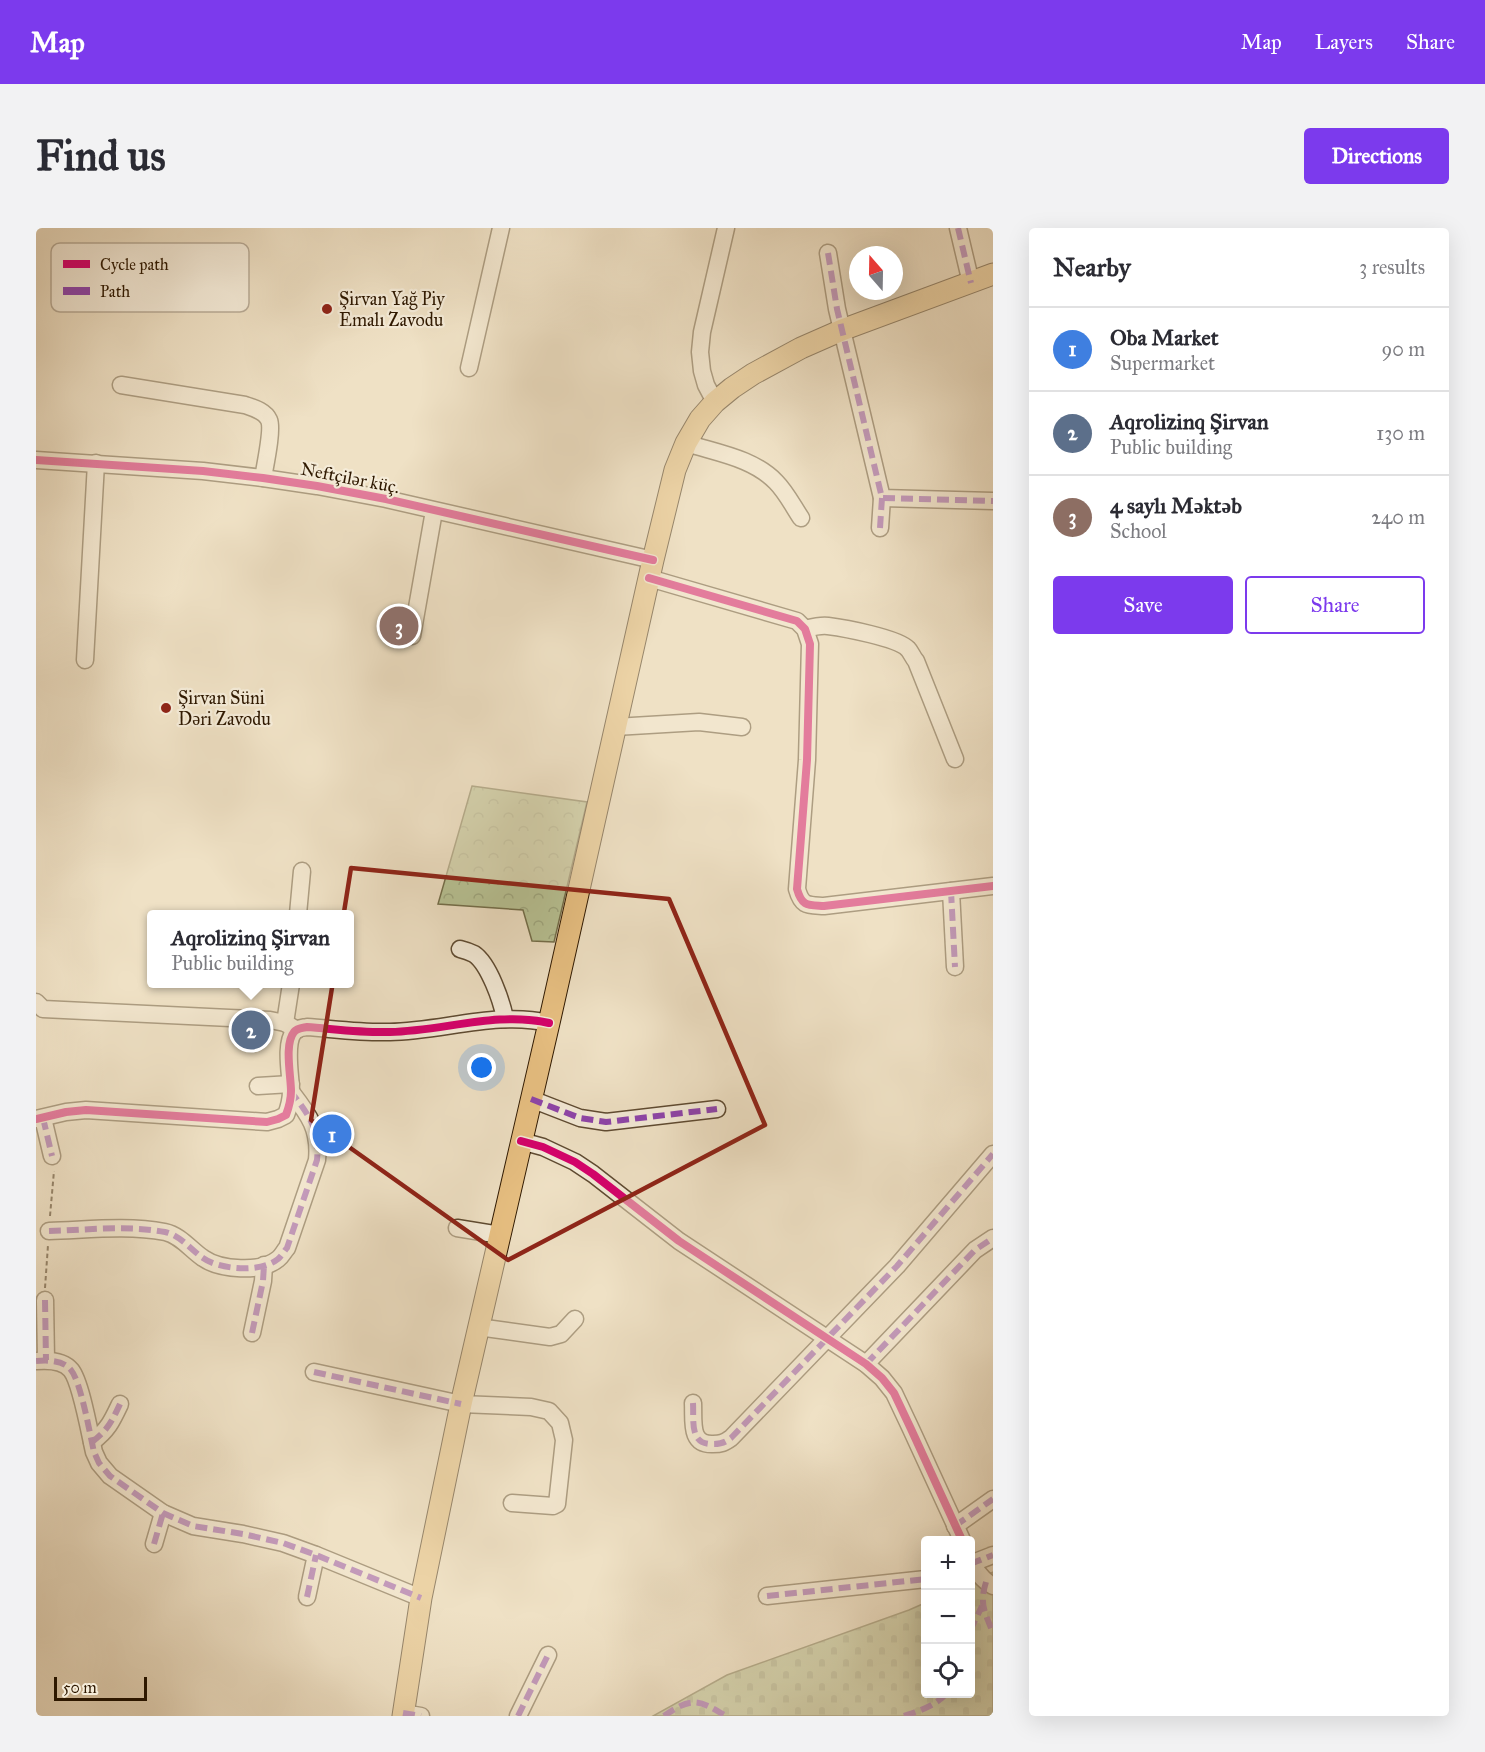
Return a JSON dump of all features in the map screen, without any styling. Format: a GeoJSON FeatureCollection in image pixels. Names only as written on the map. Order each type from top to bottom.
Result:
{"type":"FeatureCollection","features":[{"type":"Feature","properties":{"kind":"main road"},"geometry":{"type":"LineString","coordinates":[[409,1715],[421,1598],[461,1404],[650,569],[675,470],[686,443],[700,419],[715,402],[772,362],[842,330],[993,274]]}},
{"type":"Feature","properties":{"kind":"street"},"geometry":{"type":"LineString","coordinates":[[470,368],[501,228]]}},
{"type":"Feature","properties":{"kind":"street"},"geometry":{"type":"LineString","coordinates":[[715,402],[706,385],[700,352],[702,332],[726,228]]}},
{"type":"Feature","properties":{"kind":"street"},"geometry":{"type":"LineString","coordinates":[[958,228],[971,282]]}},
{"type":"Feature","properties":{"kind":"street"},"geometry":{"type":"LineString","coordinates":[[828,254],[833,290],[882,498],[880,528]]}},
{"type":"Feature","properties":{"kind":"street"},"geometry":{"type":"LineString","coordinates":[[121,385],[245,405],[260,411],[269,419],[270,429],[263,478]]}},
{"type":"Feature","properties":{"kind":"street"},"geometry":{"type":"LineString","coordinates":[[686,443],[747,462],[763,471],[778,483],[801,518]]}},
{"type":"Feature","properties":{"kind":"street","name":"Neftçilər küç."},"geometry":{"type":"LineString","coordinates":[[36,460],[203,471],[263,478],[386,499],[650,569],[797,621],[805,629]]}},
{"type":"Feature","properties":{"kind":"street"},"geometry":{"type":"LineString","coordinates":[[85,660],[96,463]]}},
{"type":"Feature","properties":{"kind":"street"},"geometry":{"type":"LineString","coordinates":[[882,498],[993,501]]}},
{"type":"Feature","properties":{"kind":"street"},"geometry":{"type":"LineString","coordinates":[[412,636],[434,511]]}},
{"type":"Feature","properties":{"kind":"street"},"geometry":{"type":"LineString","coordinates":[[955,759],[916,661],[908,649],[878,636],[828,626],[805,629],[810,644],[804,813],[797,889],[800,899],[807,905],[824,906],[993,886]]}},
{"type":"Feature","properties":{"kind":"street"},"geometry":{"type":"LineString","coordinates":[[615,727],[699,722],[742,728]]}},
{"type":"Feature","properties":{"kind":"street"},"geometry":{"type":"LineString","coordinates":[[298,910],[302,871]]}},
{"type":"Feature","properties":{"kind":"street"},"geometry":{"type":"LineString","coordinates":[[951,891],[955,967]]}},
{"type":"Feature","properties":{"kind":"street"},"geometry":{"type":"LineString","coordinates":[[460,949],[474,954],[484,966],[499,993],[505,1019]]}},
{"type":"Feature","properties":{"kind":"street"},"geometry":{"type":"LineString","coordinates":[[52,1156],[40,1119],[66,1112],[86,1110],[267,1122],[286,1114],[291,1088],[289,1045],[292,1035],[291,988]]}},
{"type":"Feature","properties":{"kind":"street"},"geometry":{"type":"LineString","coordinates":[[36,1002],[43,1009],[270,1020],[291,1026],[389,1032],[505,1019],[532,1019],[549,1023]]}},
{"type":"Feature","properties":{"kind":"street"},"geometry":{"type":"LineString","coordinates":[[258,1086],[291,1088]]}},
{"type":"Feature","properties":{"kind":"street"},"geometry":{"type":"LineString","coordinates":[[49,1231],[123,1229],[168,1233],[204,1259],[220,1265],[246,1269],[278,1259],[287,1248],[317,1160],[318,1146],[315,1129],[291,1088]]}},
{"type":"Feature","properties":{"kind":"street"},"geometry":{"type":"LineString","coordinates":[[531,1099],[580,1118],[606,1122],[717,1109]]}},
{"type":"Feature","properties":{"kind":"street"},"geometry":{"type":"LineString","coordinates":[[521,1141],[543,1147],[593,1174],[679,1241],[867,1364],[894,1393],[959,1533],[993,1499]]}},
{"type":"Feature","properties":{"kind":"street"},"geometry":{"type":"LineString","coordinates":[[693,1403],[695,1436],[699,1442],[707,1445],[723,1444],[731,1438],[897,1266],[993,1154]]}},
{"type":"Feature","properties":{"kind":"street"},"geometry":{"type":"LineString","coordinates":[[457,1228],[500,1235]]}},
{"type":"Feature","properties":{"kind":"street"},"geometry":{"type":"LineString","coordinates":[[867,1364],[975,1250],[993,1238]]}},
{"type":"Feature","properties":{"kind":"street"},"geometry":{"type":"LineString","coordinates":[[252,1333],[264,1265]]}},
{"type":"Feature","properties":{"kind":"street"},"geometry":{"type":"LineString","coordinates":[[45,1300],[41,1361],[62,1363],[71,1370],[77,1382],[99,1463],[110,1476],[163,1513],[193,1526],[283,1543],[421,1598]]}},
{"type":"Feature","properties":{"kind":"street"},"geometry":{"type":"LineString","coordinates":[[478,1327],[550,1337],[561,1334],[575,1319]]}},
{"type":"Feature","properties":{"kind":"street"},"geometry":{"type":"LineString","coordinates":[[314,1372],[461,1404],[531,1407],[549,1411],[560,1424],[564,1440],[557,1504],[553,1506],[512,1503]]}},
{"type":"Feature","properties":{"kind":"street"},"geometry":{"type":"LineString","coordinates":[[92,1442],[110,1426],[120,1404]]}},
{"type":"Feature","properties":{"kind":"street"},"geometry":{"type":"LineString","coordinates":[[154,1544],[163,1513]]}},
{"type":"Feature","properties":{"kind":"street"},"geometry":{"type":"LineString","coordinates":[[307,1597],[316,1555]]}},
{"type":"Feature","properties":{"kind":"street"},"geometry":{"type":"LineString","coordinates":[[975,1561],[993,1555]]}},
{"type":"Feature","properties":{"kind":"street"},"geometry":{"type":"LineString","coordinates":[[975,1569],[986,1582],[993,1586]]}},
{"type":"Feature","properties":{"kind":"street"},"geometry":{"type":"LineString","coordinates":[[767,1596],[921,1580]]}},
{"type":"Feature","properties":{"kind":"street"},"geometry":{"type":"LineString","coordinates":[[518,1716],[548,1655]]}},
{"type":"Feature","properties":{"kind":"highlighted area"},"geometry":{"type":"Polygon","coordinates":[[[351,868],[669,899],[765,1125],[508,1260],[311,1120],[351,868]]]}},
{"type":"Feature","properties":{"kind":"green space"},"geometry":{"type":"Polygon","coordinates":[[[472,786],[587,802],[554,942],[532,941],[523,910],[438,904],[472,786]]]}},
{"type":"Feature","properties":{"kind":"green space"},"geometry":{"type":"Polygon","coordinates":[[[993,1572],[993,1716],[653,1716],[727,1675],[921,1605],[921,1698],[975,1698],[975,1580],[993,1572]]]}},
{"type":"Feature","properties":{"kind":"marked path"},"geometry":{"type":"LineString","coordinates":[[958,228],[971,283]]}},
{"type":"Feature","properties":{"kind":"marked path"},"geometry":{"type":"LineString","coordinates":[[828,253],[837,309],[882,498],[993,501]]}},
{"type":"Feature","properties":{"kind":"marked path"},"geometry":{"type":"LineString","coordinates":[[880,528],[882,498]]}},
{"type":"Feature","properties":{"kind":"marked path"},"geometry":{"type":"LineString","coordinates":[[951,891],[955,967]]}},
{"type":"Feature","properties":{"kind":"marked path"},"geometry":{"type":"LineString","coordinates":[[49,1231],[122,1228],[165,1232],[180,1239],[203,1258],[220,1265],[251,1268],[271,1263],[279,1258],[287,1248],[317,1160],[315,1131],[304,1109],[292,1093]]}},
{"type":"Feature","properties":{"kind":"marked path"},"geometry":{"type":"LineString","coordinates":[[531,1099],[580,1118],[606,1122],[717,1109]]}},
{"type":"Feature","properties":{"kind":"marked path"},"geometry":{"type":"LineString","coordinates":[[43,1118],[52,1156]]}},
{"type":"Feature","properties":{"kind":"marked path"},"geometry":{"type":"LineString","coordinates":[[693,1403],[694,1431],[700,1441],[718,1444],[731,1438],[897,1266],[993,1154]]}},
{"type":"Feature","properties":{"kind":"marked path"},"geometry":{"type":"LineString","coordinates":[[866,1364],[975,1250],[993,1238]]}},
{"type":"Feature","properties":{"kind":"marked path"},"geometry":{"type":"LineString","coordinates":[[252,1333],[264,1265]]}},
{"type":"Feature","properties":{"kind":"marked path"},"geometry":{"type":"LineString","coordinates":[[45,1300],[46,1360]]}},
{"type":"Feature","properties":{"kind":"marked path"},"geometry":{"type":"LineString","coordinates":[[36,1361],[60,1362],[71,1370],[78,1385],[94,1452],[99,1463],[110,1476],[163,1513],[193,1526],[283,1543],[421,1598]]}},
{"type":"Feature","properties":{"kind":"marked path"},"geometry":{"type":"LineString","coordinates":[[314,1372],[461,1404]]}},
{"type":"Feature","properties":{"kind":"marked path"},"geometry":{"type":"LineString","coordinates":[[92,1442],[109,1425],[120,1404]]}},
{"type":"Feature","properties":{"kind":"marked path"},"geometry":{"type":"LineString","coordinates":[[955,1526],[993,1499]]}},
{"type":"Feature","properties":{"kind":"marked path"},"geometry":{"type":"LineString","coordinates":[[154,1544],[163,1513]]}},
{"type":"Feature","properties":{"kind":"marked path"},"geometry":{"type":"LineString","coordinates":[[307,1597],[316,1555]]}},
{"type":"Feature","properties":{"kind":"marked path"},"geometry":{"type":"LineString","coordinates":[[975,1562],[993,1555]]}},
{"type":"Feature","properties":{"kind":"marked path"},"geometry":{"type":"LineString","coordinates":[[767,1596],[921,1580]]}},
{"type":"Feature","properties":{"kind":"marked path"},"geometry":{"type":"LineString","coordinates":[[986,1582],[983,1603],[993,1633]]}},
{"type":"Feature","properties":{"kind":"marked path"},"geometry":{"type":"LineString","coordinates":[[975,1621],[982,1606]]}},
{"type":"Feature","properties":{"kind":"marked path"},"geometry":{"type":"LineString","coordinates":[[518,1716],[548,1655]]}},
{"type":"Feature","properties":{"kind":"marked path"},"geometry":{"type":"LineString","coordinates":[[904,1716],[932,1705],[942,1698]]}},
{"type":"Feature","properties":{"kind":"marked path"},"geometry":{"type":"LineString","coordinates":[[664,1716],[682,1705],[695,1702],[709,1706],[726,1716]]}},
{"type":"Feature","properties":{"kind":"marked path"},"geometry":{"type":"LineString","coordinates":[[403,1713],[421,1716]]}},
{"type":"Feature","properties":{"kind":"cycle path"},"geometry":{"type":"LineString","coordinates":[[36,460],[203,471],[317,486],[386,499],[653,560]]}},
{"type":"Feature","properties":{"kind":"cycle path"},"geometry":{"type":"LineString","coordinates":[[649,578],[797,621],[805,629],[810,644],[807,760],[797,889],[806,904],[824,906],[993,886]]}},
{"type":"Feature","properties":{"kind":"cycle path"},"geometry":{"type":"LineString","coordinates":[[36,1119],[86,1110],[267,1122],[286,1115],[291,1094],[289,1044],[291,1037],[298,1029],[307,1027],[390,1032],[490,1020],[510,1019],[549,1023]]}},
{"type":"Feature","properties":{"kind":"cycle path"},"geometry":{"type":"LineString","coordinates":[[521,1141],[543,1147],[575,1162],[679,1241],[866,1364],[882,1378],[894,1393],[960,1536]]}},
{"type":"Feature","properties":{"kind":"place","name":"Şirvan Yağ Piy Emalı Zavodu"},"geometry":{"type":"Point","coordinates":[327,309]}},
{"type":"Feature","properties":{"kind":"place","name":"4 saylı Məktəb"},"geometry":{"type":"Point","coordinates":[399,626]}},
{"type":"Feature","properties":{"kind":"place","name":"Şirvan Süni Dəri Zavodu"},"geometry":{"type":"Point","coordinates":[166,708]}},
{"type":"Feature","properties":{"kind":"place","name":"Aqrolizinq Şirvan"},"geometry":{"type":"Point","coordinates":[251,1030]}},
{"type":"Feature","properties":{"kind":"place","name":"Oba Market"},"geometry":{"type":"Point","coordinates":[332,1134]}}]}
